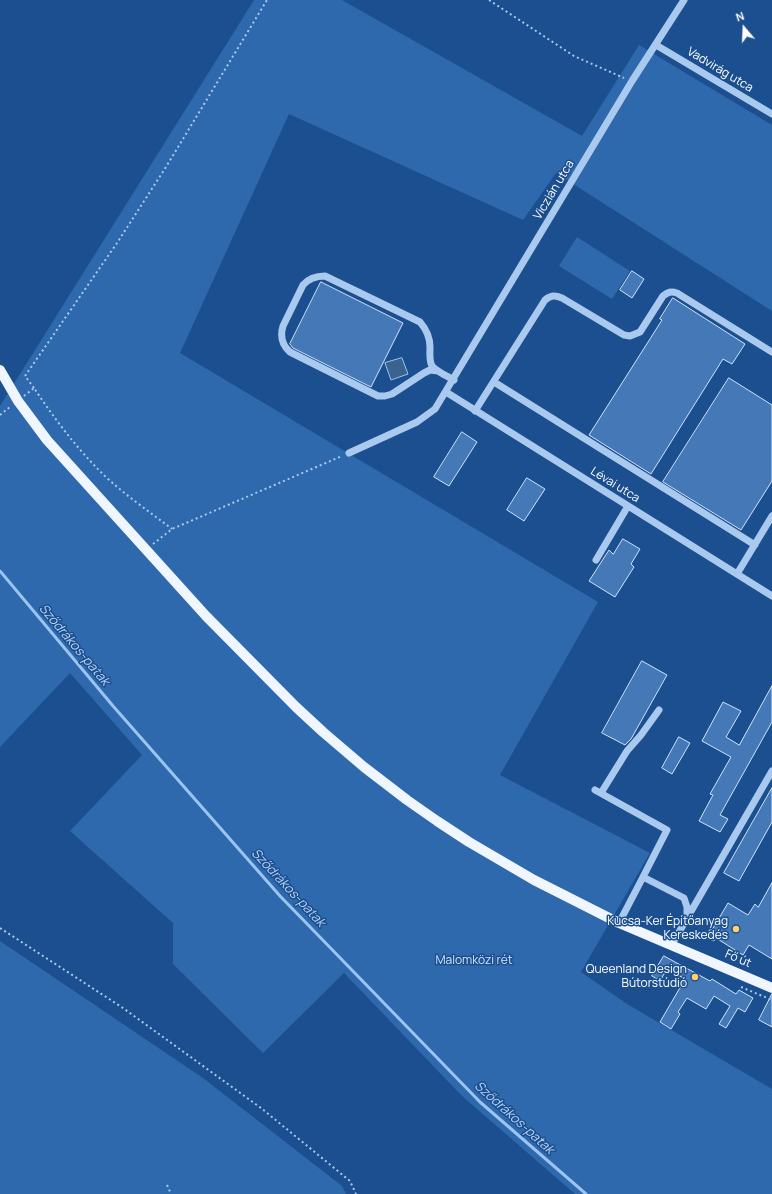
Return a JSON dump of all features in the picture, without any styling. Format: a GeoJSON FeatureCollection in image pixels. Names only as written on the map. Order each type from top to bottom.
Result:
{"type":"FeatureCollection","features":[{"type":"Feature","properties":{"kind":"main road","name":"Fő út"},"geometry":{"type":"LineString","coordinates":[[0,370],[18,401],[62,458],[206,616],[280,692],[364,767],[407,800],[469,842],[534,880],[671,946],[772,988]]}},
{"type":"Feature","properties":{"kind":"street","name":"Viczián utca"},"geometry":{"type":"LineString","coordinates":[[349,453],[417,422],[435,409],[454,380],[632,81],[684,0]]}},
{"type":"Feature","properties":{"kind":"street","name":"Vadvirág utca"},"geometry":{"type":"LineString","coordinates":[[656,45],[772,114]]}},
{"type":"Feature","properties":{"kind":"street"},"geometry":{"type":"LineString","coordinates":[[438,371],[430,370],[392,394],[378,396],[290,352],[282,343],[281,332],[303,284],[313,277],[325,276],[420,322],[429,335],[432,366],[454,380]]}},
{"type":"Feature","properties":{"kind":"street"},"geometry":{"type":"LineString","coordinates":[[475,411],[545,300],[554,296],[562,298],[624,335],[630,336],[640,332],[663,296],[667,293],[677,293],[772,352]]}},
{"type":"Feature","properties":{"kind":"street"},"geometry":{"type":"LineString","coordinates":[[494,382],[755,545]]}},
{"type":"Feature","properties":{"kind":"street","name":"Lévai utca"},"geometry":{"type":"LineString","coordinates":[[446,392],[772,596]]}},
{"type":"Feature","properties":{"kind":"street"},"geometry":{"type":"LineString","coordinates":[[596,560],[628,506]]}},
{"type":"Feature","properties":{"kind":"street"},"geometry":{"type":"LineString","coordinates":[[737,574],[772,516]]}},
{"type":"Feature","properties":{"kind":"street"},"geometry":{"type":"LineString","coordinates":[[619,922],[667,830],[598,791],[641,736],[659,710]]}},
{"type":"Feature","properties":{"kind":"street"},"geometry":{"type":"LineString","coordinates":[[671,946],[772,771]]}},
{"type":"Feature","properties":{"kind":"street"},"geometry":{"type":"LineString","coordinates":[[643,876],[684,898],[687,907],[687,919]]}},
{"type":"Feature","properties":{"kind":"path"},"geometry":{"type":"LineString","coordinates":[[172,529],[127,495],[94,466],[51,413],[25,376],[118,243],[267,0]]}},
{"type":"Feature","properties":{"kind":"path"},"geometry":{"type":"LineString","coordinates":[[489,0],[574,56],[632,81]]}},
{"type":"Feature","properties":{"kind":"path"},"geometry":{"type":"LineString","coordinates":[[0,415],[34,388]]}},
{"type":"Feature","properties":{"kind":"path"},"geometry":{"type":"LineString","coordinates":[[146,549],[172,529],[349,453]]}},
{"type":"Feature","properties":{"kind":"path"},"geometry":{"type":"LineString","coordinates":[[0,928],[123,1008],[261,1108],[350,1181],[356,1194]]}},
{"type":"Feature","properties":{"kind":"path"},"geometry":{"type":"LineString","coordinates":[[167,1185],[171,1194]]}},
{"type":"Feature","properties":{"kind":"green space","name":"Malomközi rét"},"geometry":{"type":"Polygon","coordinates":[[[254,0],[342,0],[582,136],[639,45],[772,125],[772,311],[556,173],[523,220],[289,114],[180,353],[598,602],[500,775],[650,853],[581,972],[627,1004],[772,1089],[772,1194],[575,1194],[462,1096],[344,973],[263,1053],[173,964],[173,923],[70,831],[142,755],[70,673],[0,747],[0,406],[254,0]]]}},
{"type":"Feature","properties":{"kind":"green space"},"geometry":{"type":"Polygon","coordinates":[[[577,237],[630,271],[612,299],[559,266],[577,237]]]}},
{"type":"Feature","properties":{"kind":"green space"},"geometry":{"type":"Polygon","coordinates":[[[0,941],[203,1078],[342,1186],[346,1194],[0,1194],[0,941]]]}},
{"type":"Feature","properties":{"kind":"shaded area"},"geometry":{"type":"Polygon","coordinates":[[[402,358],[408,374],[391,380],[385,363],[402,358]]]}},
{"type":"Feature","properties":{"kind":"building"},"geometry":{"type":"Polygon","coordinates":[[[632,271],[644,279],[632,298],[620,290],[632,271]]]}},
{"type":"Feature","properties":{"kind":"building"},"geometry":{"type":"Polygon","coordinates":[[[321,282],[403,323],[371,387],[293,348],[290,344],[321,282]]]}},
{"type":"Feature","properties":{"kind":"building"},"geometry":{"type":"Polygon","coordinates":[[[673,298],[745,344],[732,364],[723,359],[651,474],[589,435],[662,320],[660,319],[673,298]]]}},
{"type":"Feature","properties":{"kind":"building"},"geometry":{"type":"Polygon","coordinates":[[[729,378],[772,405],[772,481],[741,530],[663,482],[729,378]]]}},
{"type":"Feature","properties":{"kind":"building"},"geometry":{"type":"Polygon","coordinates":[[[462,432],[477,442],[449,486],[434,477],[462,432]]]}},
{"type":"Feature","properties":{"kind":"building"},"geometry":{"type":"Polygon","coordinates":[[[527,478],[545,489],[524,521],[507,510],[527,478]]]}},
{"type":"Feature","properties":{"kind":"building"},"geometry":{"type":"Polygon","coordinates":[[[623,539],[640,549],[631,564],[634,567],[615,597],[589,581],[609,550],[613,554],[623,539]]]}},
{"type":"Feature","properties":{"kind":"building"},"geometry":{"type":"Polygon","coordinates":[[[642,661],[667,675],[631,739],[625,745],[602,733],[642,661]]]}},
{"type":"Feature","properties":{"kind":"building"},"geometry":{"type":"Polygon","coordinates":[[[772,686],[772,722],[720,815],[728,819],[720,832],[699,821],[713,795],[710,794],[731,757],[702,741],[723,702],[741,711],[726,737],[739,745],[772,686]]]}},
{"type":"Feature","properties":{"kind":"building"},"geometry":{"type":"Polygon","coordinates":[[[679,737],[690,743],[672,774],[662,768],[679,737]]]}},
{"type":"Feature","properties":{"kind":"building"},"geometry":{"type":"Polygon","coordinates":[[[772,788],[772,822],[739,881],[724,873],[772,788]]]}},
{"type":"Feature","properties":{"kind":"building","name":"Kucsa-Ker Építőanyag Kereskedés"},"geometry":{"type":"Polygon","coordinates":[[[772,883],[772,959],[749,945],[743,955],[716,938],[714,941],[706,937],[710,929],[712,930],[728,903],[748,915],[755,904],[758,907],[772,883]]]}},
{"type":"Feature","properties":{"kind":"building"},"geometry":{"type":"Polygon","coordinates":[[[664,956],[710,981],[712,979],[736,994],[739,990],[753,998],[745,1012],[738,1008],[726,1028],[719,1024],[730,1006],[714,996],[706,1009],[687,998],[678,1012],[680,1014],[671,1029],[660,1022],[685,979],[667,969],[660,981],[652,976],[664,956]]]}},
{"type":"Feature","properties":{"kind":"building"},"geometry":{"type":"Polygon","coordinates":[[[772,994],[772,1027],[759,1020],[772,994]]]}},
{"type":"Feature","properties":{"kind":"waterway","name":"Sződrákos-patak"},"geometry":{"type":"LineString","coordinates":[[0,571],[113,706],[280,896],[480,1102],[586,1194]]}},
{"type":"Feature","properties":{"kind":"place","name":"Kucsa-Ker Építőanyag Kereskedés"},"geometry":{"type":"Point","coordinates":[736,929]}},
{"type":"Feature","properties":{"kind":"place","name":"Queenland Design Bútorstúdió"},"geometry":{"type":"Point","coordinates":[695,977]}}]}
